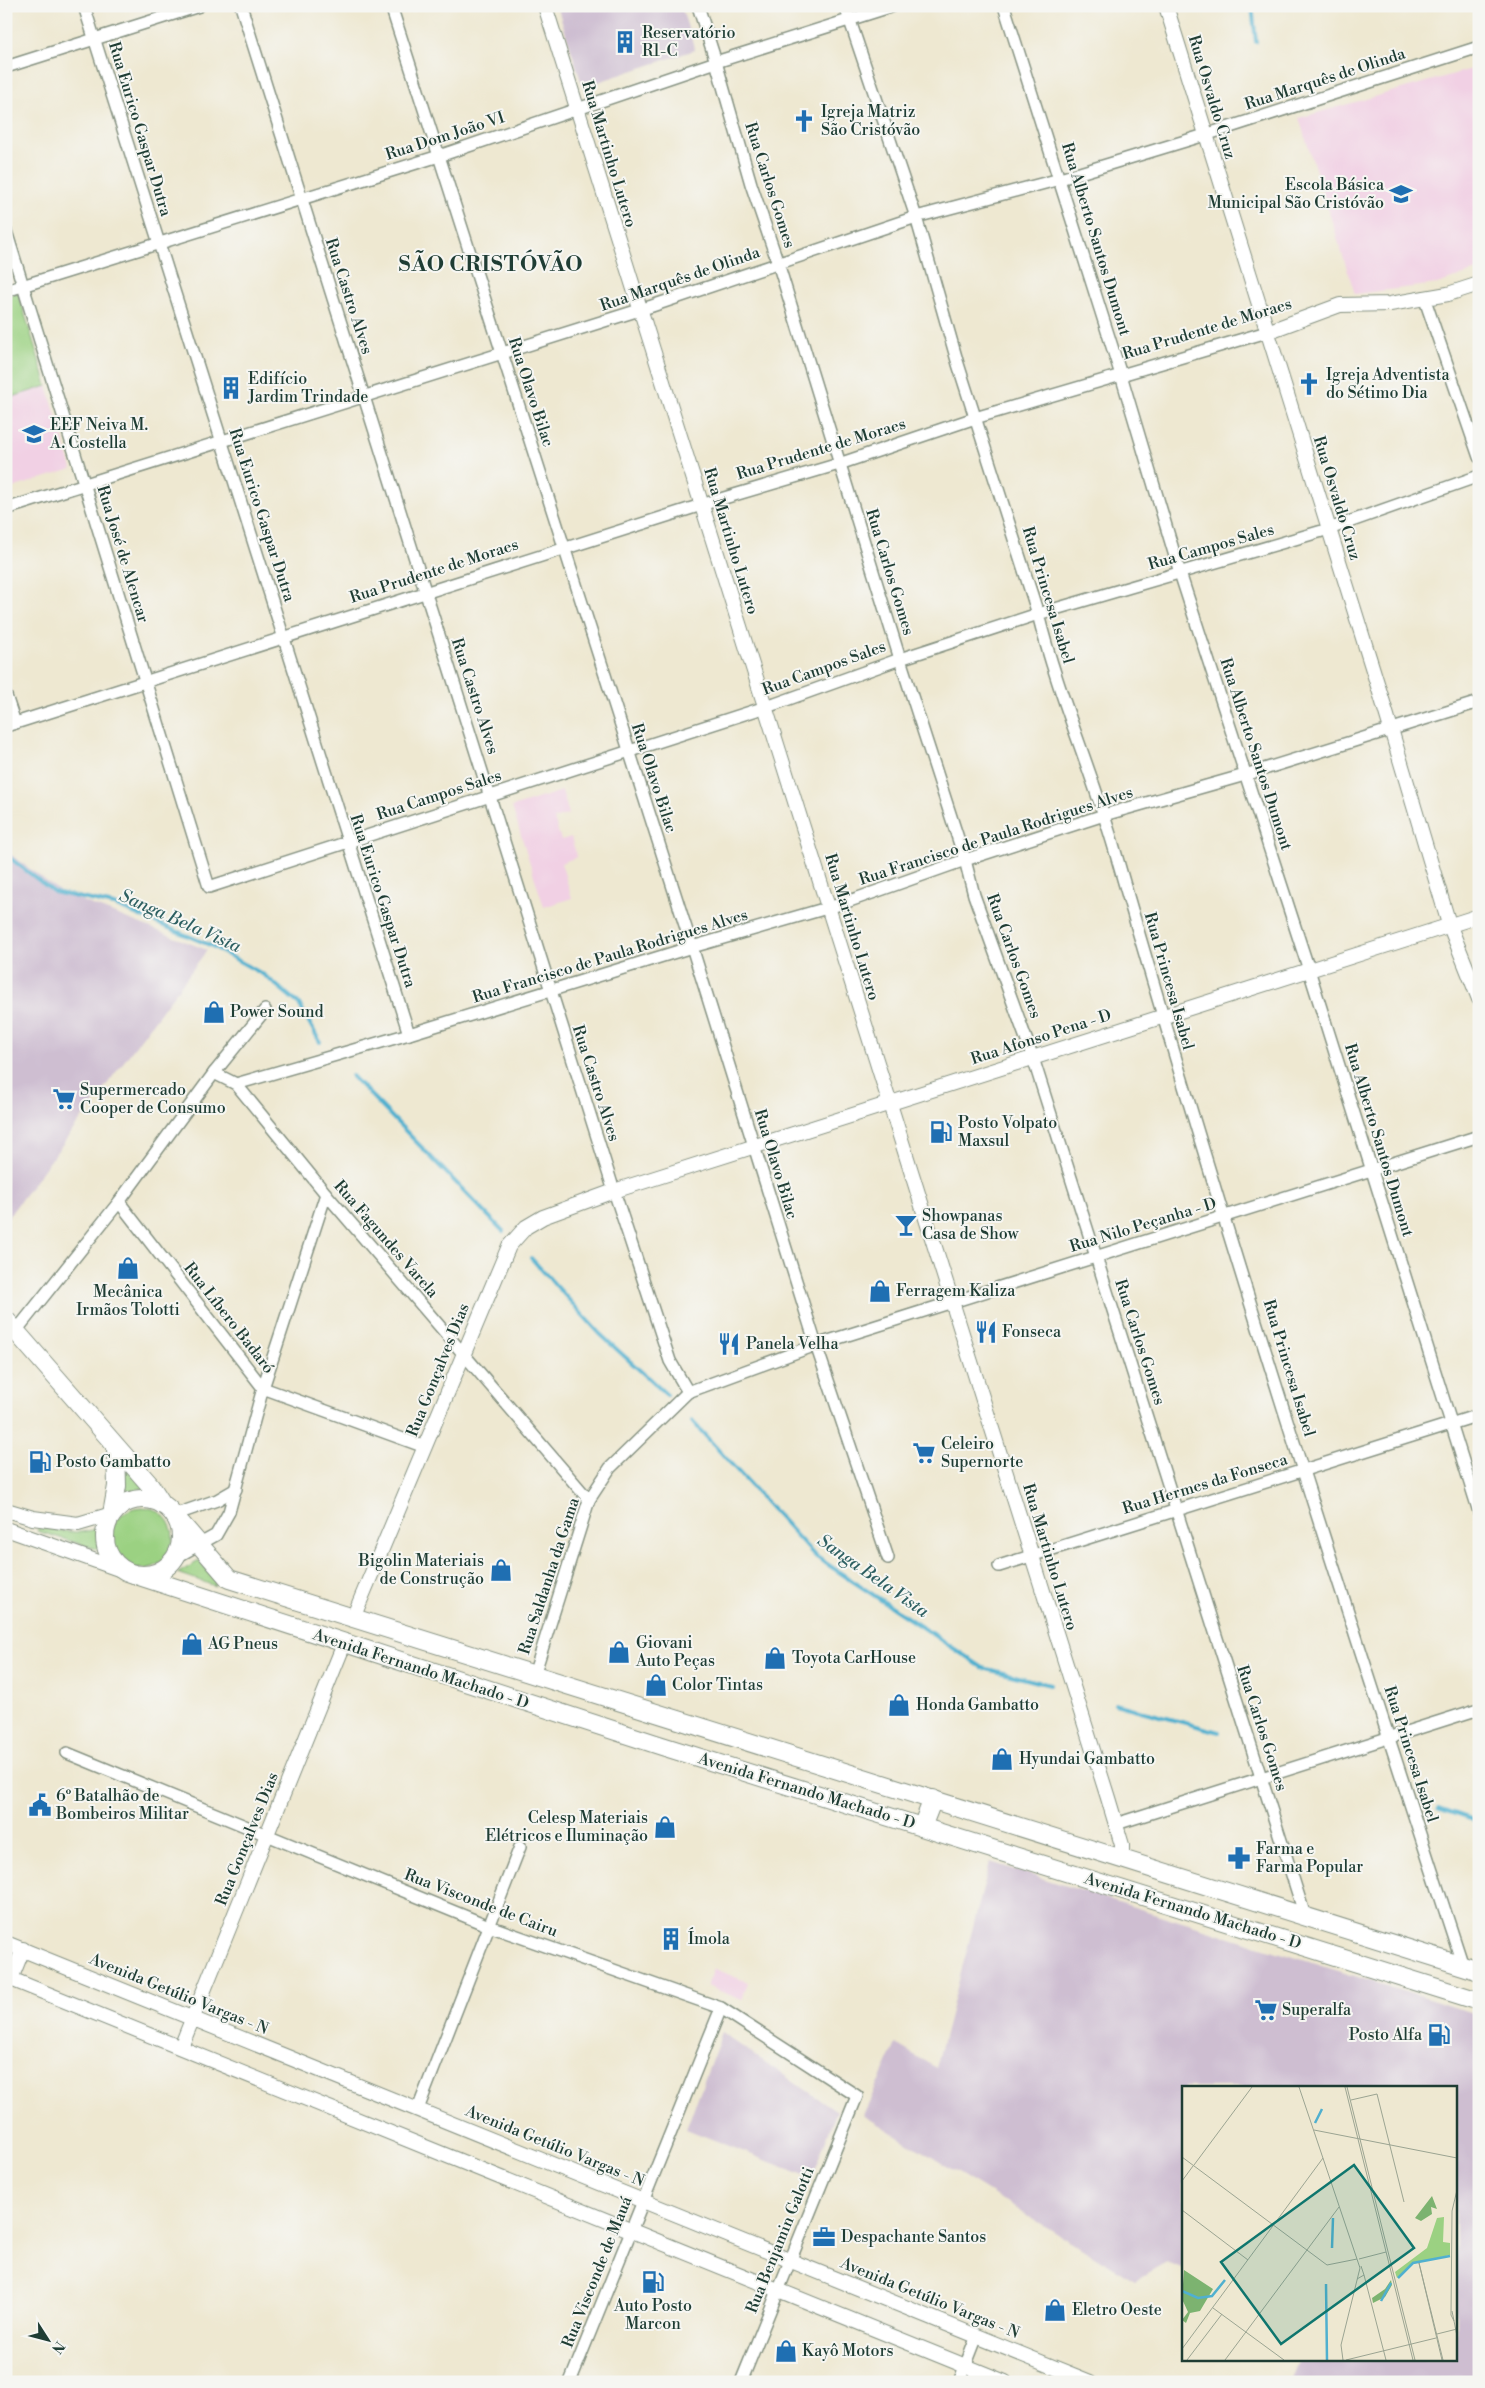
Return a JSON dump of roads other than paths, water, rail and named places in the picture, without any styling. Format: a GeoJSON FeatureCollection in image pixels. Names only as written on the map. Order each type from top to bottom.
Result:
{"type":"FeatureCollection","features":[{"type":"Feature","properties":{"kind":"main road"},"geometry":{"type":"LineString","coordinates":[[11,1325],[150,1485],[169,1510],[180,1528],[180,1544],[175,1558],[158,1573],[149,1576],[130,1573],[112,1562],[104,1538],[106,1525],[112,1514],[120,1506],[136,1500],[153,1500],[169,1510]]}},
{"type":"Feature","properties":{"kind":"main road"},"geometry":{"type":"LineString","coordinates":[[112,1514],[117,1486],[116,1447]]}},
{"type":"Feature","properties":{"kind":"main road","name":"Avenida Fernando Machado - D"},"geometry":{"type":"LineString","coordinates":[[169,1510],[229,1579],[933,1799],[1395,1946],[1471,1968]]}},
{"type":"Feature","properties":{"kind":"main road","name":"Avenida Fernando Machado - D"},"geometry":{"type":"LineString","coordinates":[[130,1573],[662,1746],[1116,1886],[1479,2001]]}},
{"type":"Feature","properties":{"kind":"main road"},"geometry":{"type":"LineString","coordinates":[[526,1702],[534,1675]]}},
{"type":"Feature","properties":{"kind":"main road"},"geometry":{"type":"LineString","coordinates":[[922,1827],[933,1799]]}},
{"type":"Feature","properties":{"kind":"main road"},"geometry":{"type":"LineString","coordinates":[[1116,1886],[1122,1859]]}},
{"type":"Feature","properties":{"kind":"main road"},"geometry":{"type":"LineString","coordinates":[[1335,1956],[1345,1942],[1395,1946]]}},
{"type":"Feature","properties":{"kind":"street","name":"Rua Eurico Gaspar Dutra"},"geometry":{"type":"LineString","coordinates":[[84,6],[408,1034]]}},
{"type":"Feature","properties":{"kind":"street"},"geometry":{"type":"LineString","coordinates":[[6,67],[199,6]]}},
{"type":"Feature","properties":{"kind":"street","name":"Rua Castro Alves"},"geometry":{"type":"LineString","coordinates":[[241,6],[614,1192],[670,1361],[688,1392]]}},
{"type":"Feature","properties":{"kind":"street","name":"Rua Olavo Bilac"},"geometry":{"type":"LineString","coordinates":[[391,6],[692,946],[816,1345],[888,1558]]}},
{"type":"Feature","properties":{"kind":"street","name":"Rua Martinho Lutero"},"geometry":{"type":"LineString","coordinates":[[545,6],[1116,1824],[1122,1845],[1122,1859]]}},
{"type":"Feature","properties":{"kind":"street","name":"Rua Carlos Gomes"},"geometry":{"type":"LineString","coordinates":[[698,6],[751,184],[778,263],[839,464],[965,860],[974,895],[1033,1058],[1304,1916]]}},
{"type":"Feature","properties":{"kind":"street","name":"Rua Princesa Isabel"},"geometry":{"type":"LineString","coordinates":[[845,6],[916,217],[975,418],[1038,614],[1046,648],[1104,815],[1162,1017],[1388,1738],[1471,1968]]}},
{"type":"Feature","properties":{"kind":"street","name":"Rua Dom João VI"},"geometry":{"type":"LineString","coordinates":[[6,292],[439,156],[716,62],[893,6]]}},
{"type":"Feature","properties":{"kind":"street","name":"Rua Alberto Santos Dumont"},"geometry":{"type":"LineString","coordinates":[[1004,6],[1121,375],[1180,573],[1372,1170],[1479,1512]]}},
{"type":"Feature","properties":{"kind":"street","name":"Rua Osvaldo Cruz"},"geometry":{"type":"LineString","coordinates":[[1166,6],[1450,924],[1479,999]]}},
{"type":"Feature","properties":{"kind":"street","name":"Rua Marquês de Olinda"},"geometry":{"type":"LineString","coordinates":[[6,509],[640,310],[916,217],[1060,179],[1205,135],[1479,47]]}},
{"type":"Feature","properties":{"kind":"street","name":"Rua José de Alencar"},"geometry":{"type":"LineString","coordinates":[[6,230],[209,887]]}},
{"type":"Feature","properties":{"kind":"street","name":"Rua Prudente de Moraes"},"geometry":{"type":"LineString","coordinates":[[11,725],[563,548],[839,464],[975,418],[1267,332],[1340,305],[1390,304],[1448,294],[1479,284]]}},
{"type":"Feature","properties":{"kind":"street"},"geometry":{"type":"LineString","coordinates":[[1424,298],[1479,457]]}},
{"type":"Feature","properties":{"kind":"street","name":"Rua Campos Sales"},"geometry":{"type":"LineString","coordinates":[[209,887],[765,707],[900,658],[1038,614],[1329,529],[1479,476]]}},
{"type":"Feature","properties":{"kind":"street"},"geometry":{"type":"LineString","coordinates":[[6,696],[11,725]]}},
{"type":"Feature","properties":{"kind":"street","name":"Rua Francisco de Paula Rodrigues Alves"},"geometry":{"type":"LineString","coordinates":[[236,1084],[408,1034],[692,946],[827,908],[965,860],[1104,815],[1245,775],[1479,702]]}},
{"type":"Feature","properties":{"kind":"street","name":"Rua Afonso Pena - D"},"geometry":{"type":"LineString","coordinates":[[614,1192],[1479,916]]}},
{"type":"Feature","properties":{"kind":"street"},"geometry":{"type":"LineString","coordinates":[[11,1325],[119,1202],[214,1073],[265,1010]]}},
{"type":"Feature","properties":{"kind":"street","name":"Rua Fagundes Varela"},"geometry":{"type":"LineString","coordinates":[[214,1073],[236,1084],[326,1194],[589,1500]]}},
{"type":"Feature","properties":{"kind":"street","name":"Rua Nilo Peçanha - D"},"geometry":{"type":"LineString","coordinates":[[816,1345],[1479,1136]]}},
{"type":"Feature","properties":{"kind":"street","name":"Rua Gonçalves Dias"},"geometry":{"type":"LineString","coordinates":[[353,1618],[509,1246],[526,1227],[543,1217],[614,1192]]}},
{"type":"Feature","properties":{"kind":"street"},"geometry":{"type":"LineString","coordinates":[[175,1558],[216,1535],[229,1512],[263,1388],[326,1194]]}},
{"type":"Feature","properties":{"kind":"street","name":"Rua Líbero Badaró"},"geometry":{"type":"LineString","coordinates":[[119,1202],[263,1388],[425,1447]]}},
{"type":"Feature","properties":{"kind":"street","name":"Rua Saldanha da Gama"},"geometry":{"type":"LineString","coordinates":[[534,1675],[589,1500],[610,1468],[688,1392],[816,1345]]}},
{"type":"Feature","properties":{"kind":"street","name":"Rua Hermes da Fonseca"},"geometry":{"type":"LineString","coordinates":[[999,1566],[1479,1415]]}},
{"type":"Feature","properties":{"kind":"street"},"geometry":{"type":"LineString","coordinates":[[169,1510],[217,1500],[236,1489]]}},
{"type":"Feature","properties":{"kind":"street"},"geometry":{"type":"LineString","coordinates":[[6,1510],[33,1518],[78,1524],[112,1514]]}},
{"type":"Feature","properties":{"kind":"street","name":"Avenida Fernando Machado - D"},"geometry":{"type":"LineString","coordinates":[[6,1528],[130,1573]]}},
{"type":"Feature","properties":{"kind":"street","name":"Rua Gonçalves Dias"},"geometry":{"type":"LineString","coordinates":[[181,2048],[344,1644]]}},
{"type":"Feature","properties":{"kind":"street"},"geometry":{"type":"LineString","coordinates":[[1116,1824],[1479,1709]]}},
{"type":"Feature","properties":{"kind":"street","name":"Rua Visconde de Cairu"},"geometry":{"type":"LineString","coordinates":[[67,1753],[489,1926],[721,2008],[857,2096],[850,2111]]}},
{"type":"Feature","properties":{"kind":"street"},"geometry":{"type":"LineString","coordinates":[[418,2109],[520,1847]]}},
{"type":"Feature","properties":{"kind":"street","name":"Avenida Getúlio Vargas - N"},"geometry":{"type":"LineString","coordinates":[[6,1943],[1090,2382]]}},
{"type":"Feature","properties":{"kind":"street"},"geometry":{"type":"LineString","coordinates":[[23,1949],[9,1978],[1005,2382]]}},
{"type":"Feature","properties":{"kind":"street","name":"Rua Visconde de Mauá"},"geometry":{"type":"LineString","coordinates":[[570,2382],[721,2008]]}},
{"type":"Feature","properties":{"kind":"street","name":"Rua Benjamin Galotti"},"geometry":{"type":"LineString","coordinates":[[740,2382],[850,2111]]}},
{"type":"Feature","properties":{"kind":"street"},"geometry":{"type":"LineString","coordinates":[[959,2382],[977,2336]]}},
{"type":"Feature","properties":{"kind":"waterway"},"geometry":{"type":"LineString","coordinates":[[1252,6],[1256,42]]}},
{"type":"Feature","properties":{"kind":"waterway","name":"Sanga Bela Vista"},"geometry":{"type":"LineString","coordinates":[[6,855],[54,892],[114,905],[212,946],[264,975],[299,1004],[320,1042]]}},
{"type":"Feature","properties":{"kind":"waterway","name":"Sanga Bela Vista"},"geometry":{"type":"LineString","coordinates":[[352,1076],[503,1231]]}},
{"type":"Feature","properties":{"kind":"waterway","name":"Sanga Bela Vista"},"geometry":{"type":"LineString","coordinates":[[531,1258],[600,1334],[667,1395]]}},
{"type":"Feature","properties":{"kind":"waterway","name":"Sanga Bela Vista"},"geometry":{"type":"LineString","coordinates":[[692,1421],[815,1556],[983,1668],[1050,1685]]}},
{"type":"Feature","properties":{"kind":"waterway","name":"Sanga Bela Vista"},"geometry":{"type":"LineString","coordinates":[[1115,1704],[1219,1732]]}},
{"type":"Feature","properties":{"kind":"waterway","name":"Sanga Bela Vista"},"geometry":{"type":"LineString","coordinates":[[1439,1808],[1479,1822]]}},
{"type":"Feature","properties":{"kind":"place","name":"Reservatório R1-C"},"geometry":{"type":"Point","coordinates":[625,42]}},
{"type":"Feature","properties":{"kind":"place","name":"Igreja Matriz São Cristóvão"},"geometry":{"type":"Point","coordinates":[804,121]}},
{"type":"Feature","properties":{"kind":"place","name":"Escola Básica Municipal São Cristóvão"},"geometry":{"type":"Point","coordinates":[1401,194]}},
{"type":"Feature","properties":{"kind":"place","name":"Igreja Adventista do Sétimo Dia"},"geometry":{"type":"Point","coordinates":[1309,384]}},
{"type":"Feature","properties":{"kind":"place","name":"Edifício Jardim Trindade"},"geometry":{"type":"Point","coordinates":[231,388]}},
{"type":"Feature","properties":{"kind":"place","name":"EEF Neiva M. A. Costella"},"geometry":{"type":"Point","coordinates":[34,434]}},
{"type":"Feature","properties":{"kind":"place","name":"Power Sound"},"geometry":{"type":"Point","coordinates":[214,1012]}},
{"type":"Feature","properties":{"kind":"place","name":"Supermercado Cooper de Consumo"},"geometry":{"type":"Point","coordinates":[64,1099]}},
{"type":"Feature","properties":{"kind":"place","name":"Posto Volpato Maxsul"},"geometry":{"type":"Point","coordinates":[941,1132]}},
{"type":"Feature","properties":{"kind":"place","name":"Showpanas Casa de Show"},"geometry":{"type":"Point","coordinates":[906,1225]}},
{"type":"Feature","properties":{"kind":"place","name":"Mecânica Irmãos Tolotti"},"geometry":{"type":"Point","coordinates":[128,1268]}},
{"type":"Feature","properties":{"kind":"place","name":"Ferragem Kaliza"},"geometry":{"type":"Point","coordinates":[880,1291]}},
{"type":"Feature","properties":{"kind":"place","name":"Fonseca"},"geometry":{"type":"Point","coordinates":[986,1332]}},
{"type":"Feature","properties":{"kind":"place","name":"Panela Velha"},"geometry":{"type":"Point","coordinates":[729,1344]}},
{"type":"Feature","properties":{"kind":"place","name":"Celeiro Supernorte"},"geometry":{"type":"Point","coordinates":[924,1453]}},
{"type":"Feature","properties":{"kind":"place","name":"Posto Gambatto"},"geometry":{"type":"Point","coordinates":[40,1462]}},
{"type":"Feature","properties":{"kind":"place","name":"Bigolin Materiais de Construção"},"geometry":{"type":"Point","coordinates":[501,1570]}},
{"type":"Feature","properties":{"kind":"place","name":"AG Pneus"},"geometry":{"type":"Point","coordinates":[192,1644]}},
{"type":"Feature","properties":{"kind":"place","name":"Giovani Auto Peças"},"geometry":{"type":"Point","coordinates":[619,1652]}},
{"type":"Feature","properties":{"kind":"place","name":"Toyota CarHouse"},"geometry":{"type":"Point","coordinates":[775,1658]}},
{"type":"Feature","properties":{"kind":"place","name":"Color Tintas"},"geometry":{"type":"Point","coordinates":[656,1685]}},
{"type":"Feature","properties":{"kind":"place","name":"Honda Gambatto"},"geometry":{"type":"Point","coordinates":[899,1705]}},
{"type":"Feature","properties":{"kind":"place","name":"Hyundai Gambatto"},"geometry":{"type":"Point","coordinates":[1002,1759]}},
{"type":"Feature","properties":{"kind":"place","name":"6º Batalhão de Bombeiros Militar"},"geometry":{"type":"Point","coordinates":[40,1805]}},
{"type":"Feature","properties":{"kind":"place","name":"Celesp Materiais Elétricos e Iluminação"},"geometry":{"type":"Point","coordinates":[665,1827]}},
{"type":"Feature","properties":{"kind":"place","name":"Farma e Farma Popular"},"geometry":{"type":"Point","coordinates":[1239,1858]}},
{"type":"Feature","properties":{"kind":"place","name":"Ímola"},"geometry":{"type":"Point","coordinates":[671,1939]}},
{"type":"Feature","properties":{"kind":"place","name":"Superalfa"},"geometry":{"type":"Point","coordinates":[1266,2010]}},
{"type":"Feature","properties":{"kind":"place","name":"Posto Alfa"},"geometry":{"type":"Point","coordinates":[1439,2035]}},
{"type":"Feature","properties":{"kind":"place","name":"Despachante Santos"},"geometry":{"type":"Point","coordinates":[824,2237]}},
{"type":"Feature","properties":{"kind":"place","name":"Auto Posto Marcon"},"geometry":{"type":"Point","coordinates":[653,2282]}},
{"type":"Feature","properties":{"kind":"place","name":"Eletro Oeste"},"geometry":{"type":"Point","coordinates":[1055,2310]}},
{"type":"Feature","properties":{"kind":"place","name":"Kayô Motors"},"geometry":{"type":"Point","coordinates":[786,2351]}},
{"type":"Feature","properties":{"kind":"district","name":"SÃO CRISTÓVÃO"},"geometry":{"type":"Point","coordinates":[491,265]}}]}
